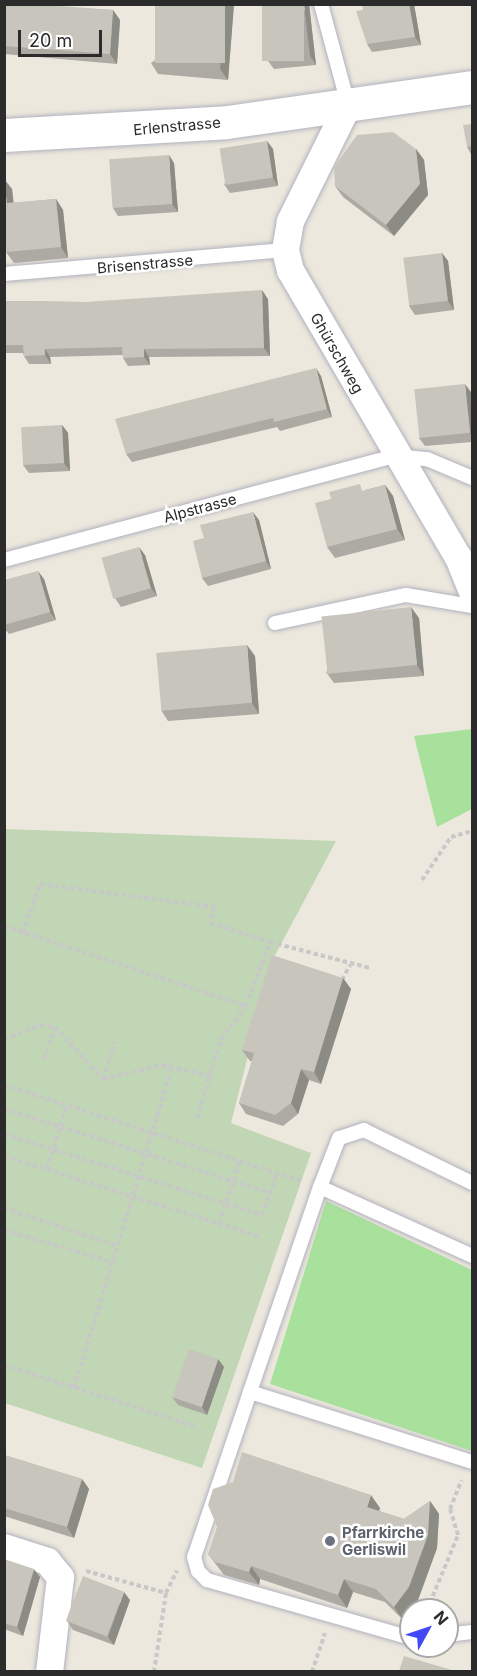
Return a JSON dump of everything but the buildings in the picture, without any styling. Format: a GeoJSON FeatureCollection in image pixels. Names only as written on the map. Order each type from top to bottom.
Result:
{"type":"FeatureCollection","features":[{"type":"Feature","properties":{"kind":"street","name":"Erlenstrasse"},"geometry":{"type":"LineString","coordinates":[[4,135],[227,122],[472,87]]}},
{"type":"Feature","properties":{"kind":"street","name":"Ghürschweg"},"geometry":{"type":"LineString","coordinates":[[348,104],[290,221],[285,250],[290,270],[396,456],[458,557],[472,592]]}},
{"type":"Feature","properties":{"kind":"street"},"geometry":{"type":"LineString","coordinates":[[4,1547],[47,1561],[60,1577],[49,1671]]}},
{"type":"Feature","properties":{"kind":"lane"},"geometry":{"type":"LineString","coordinates":[[321,4],[348,104]]}},
{"type":"Feature","properties":{"kind":"lane","name":"Brisenstrasse"},"geometry":{"type":"LineString","coordinates":[[4,274],[285,250]]}},
{"type":"Feature","properties":{"kind":"lane"},"geometry":{"type":"LineString","coordinates":[[396,456],[427,459],[472,478]]}},
{"type":"Feature","properties":{"kind":"lane","name":"Alpstrasse"},"geometry":{"type":"LineString","coordinates":[[4,560],[396,456]]}},
{"type":"Feature","properties":{"kind":"lane"},"geometry":{"type":"LineString","coordinates":[[275,623],[406,595],[472,606]]}},
{"type":"Feature","properties":{"kind":"lane"},"geometry":{"type":"LineString","coordinates":[[399,1635],[331,1618],[207,1580],[198,1571],[194,1557],[250,1392],[314,1185],[339,1138],[364,1130],[472,1184]]}},
{"type":"Feature","properties":{"kind":"lane"},"geometry":{"type":"LineString","coordinates":[[314,1185],[472,1256]]}},
{"type":"Feature","properties":{"kind":"lane"},"geometry":{"type":"LineString","coordinates":[[250,1392],[469,1467]]}},
{"type":"Feature","properties":{"kind":"path"},"geometry":{"type":"LineString","coordinates":[[422,880],[452,837],[472,831]]}},
{"type":"Feature","properties":{"kind":"path"},"geometry":{"type":"LineString","coordinates":[[23,933],[40,884],[214,907],[210,923],[350,965],[370,968]]}},
{"type":"Feature","properties":{"kind":"path"},"geometry":{"type":"LineString","coordinates":[[4,926],[246,1006]]}},
{"type":"Feature","properties":{"kind":"path"},"geometry":{"type":"LineString","coordinates":[[197,1118],[221,1039],[246,1006],[270,942]]}},
{"type":"Feature","properties":{"kind":"path"},"geometry":{"type":"LineString","coordinates":[[340,986],[350,965]]}},
{"type":"Feature","properties":{"kind":"path"},"geometry":{"type":"LineString","coordinates":[[4,1039],[41,1025],[55,1027],[103,1078]]}},
{"type":"Feature","properties":{"kind":"path"},"geometry":{"type":"LineString","coordinates":[[44,1059],[55,1027]]}},
{"type":"Feature","properties":{"kind":"path"},"geometry":{"type":"LineString","coordinates":[[103,1078],[115,1042]]}},
{"type":"Feature","properties":{"kind":"path"},"geometry":{"type":"LineString","coordinates":[[103,1078],[172,1067],[210,1076]]}},
{"type":"Feature","properties":{"kind":"path"},"geometry":{"type":"LineString","coordinates":[[74,1388],[172,1067]]}},
{"type":"Feature","properties":{"kind":"path"},"geometry":{"type":"LineString","coordinates":[[4,1085],[314,1185]]}},
{"type":"Feature","properties":{"kind":"path"},"geometry":{"type":"LineString","coordinates":[[47,1169],[68,1105]]}},
{"type":"Feature","properties":{"kind":"path"},"geometry":{"type":"LineString","coordinates":[[4,1109],[270,1192]]}},
{"type":"Feature","properties":{"kind":"path"},"geometry":{"type":"LineString","coordinates":[[4,1134],[262,1215],[277,1173]]}},
{"type":"Feature","properties":{"kind":"path"},"geometry":{"type":"LineString","coordinates":[[4,1156],[261,1237]]}},
{"type":"Feature","properties":{"kind":"path"},"geometry":{"type":"LineString","coordinates":[[219,1223],[240,1161]]}},
{"type":"Feature","properties":{"kind":"path"},"geometry":{"type":"LineString","coordinates":[[4,1208],[117,1246]]}},
{"type":"Feature","properties":{"kind":"path"},"geometry":{"type":"LineString","coordinates":[[4,1230],[112,1262]]}},
{"type":"Feature","properties":{"kind":"path"},"geometry":{"type":"LineString","coordinates":[[4,1365],[194,1426]]}},
{"type":"Feature","properties":{"kind":"path"},"geometry":{"type":"LineString","coordinates":[[433,1598],[458,1534],[450,1509],[469,1467]]}},
{"type":"Feature","properties":{"kind":"path"},"geometry":{"type":"LineString","coordinates":[[94,1574],[166,1593]]}},
{"type":"Feature","properties":{"kind":"path"},"geometry":{"type":"LineString","coordinates":[[154,1671],[166,1593],[172,1574]]}},
{"type":"Feature","properties":{"kind":"path"},"geometry":{"type":"LineString","coordinates":[[312,1671],[331,1618]]}},
{"type":"Feature","properties":{"kind":"green space"},"geometry":{"type":"Polygon","coordinates":[[[472,729],[472,809],[437,827],[414,736],[472,729]]]}},
{"type":"Feature","properties":{"kind":"green space"},"geometry":{"type":"Polygon","coordinates":[[[5,829],[336,841],[272,961],[231,1123],[311,1153],[202,1468],[5,1403],[5,829]]]}},
{"type":"Feature","properties":{"kind":"green space"},"geometry":{"type":"Polygon","coordinates":[[[326,1201],[472,1270],[472,1451],[270,1384],[326,1201]]]}},
{"type":"Feature","properties":{"kind":"place","name":"Pfarrkirche Gerliswil"},"geometry":{"type":"Point","coordinates":[330,1541]}}]}
